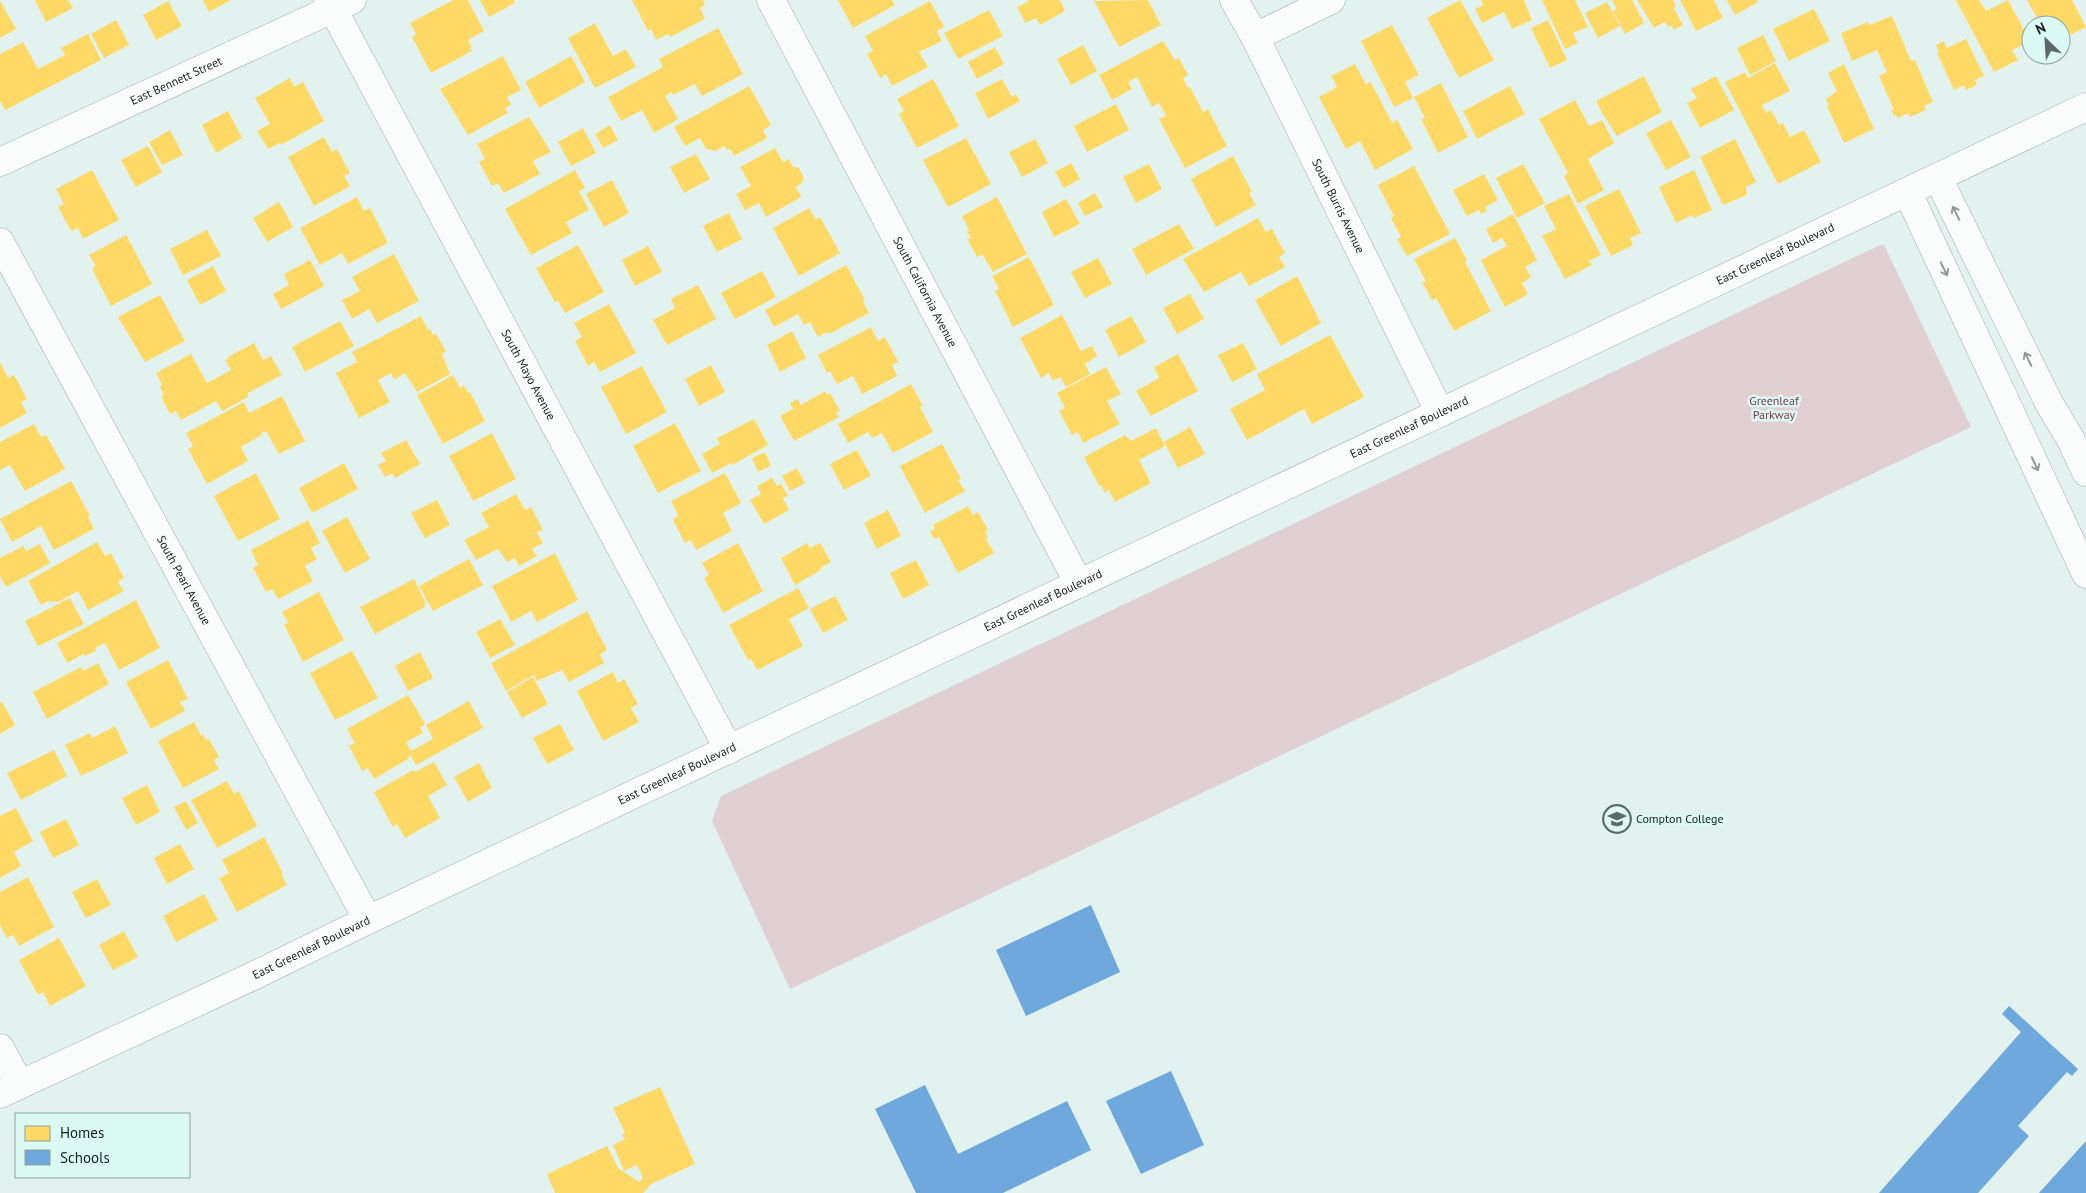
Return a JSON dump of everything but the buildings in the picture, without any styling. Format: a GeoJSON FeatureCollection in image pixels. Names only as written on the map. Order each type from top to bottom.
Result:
{"type":"FeatureCollection","features":[{"type":"Feature","properties":{"kind":"street","name":"South California Avenue"},"geometry":{"type":"LineString","coordinates":[[771,0],[1079,584]]}},
{"type":"Feature","properties":{"kind":"street","name":"South Burris Avenue"},"geometry":{"type":"LineString","coordinates":[[1234,0],[1255,37],[1440,413]]}},
{"type":"Feature","properties":{"kind":"street"},"geometry":{"type":"LineString","coordinates":[[1255,37],[1331,0]]}},
{"type":"Feature","properties":{"kind":"street","name":"East Bennett Street"},"geometry":{"type":"LineString","coordinates":[[0,162],[338,3]]}},
{"type":"Feature","properties":{"kind":"street","name":"South Mayo Avenue"},"geometry":{"type":"LineString","coordinates":[[338,3],[728,750]]}},
{"type":"Feature","properties":{"kind":"street","name":"East Greenleaf Boulevard"},"geometry":{"type":"LineString","coordinates":[[10,1089],[251,977],[2086,108]]}},
{"type":"Feature","properties":{"kind":"street"},"geometry":{"type":"LineString","coordinates":[[1938,178],[2049,403],[2071,440],[2086,472]]}},
{"type":"Feature","properties":{"kind":"street"},"geometry":{"type":"LineString","coordinates":[[1908,193],[2086,574]]}},
{"type":"Feature","properties":{"kind":"street","name":"South Pearl Avenue"},"geometry":{"type":"LineString","coordinates":[[0,242],[368,920]]}},
{"type":"Feature","properties":{"kind":"street"},"geometry":{"type":"LineString","coordinates":[[0,1048],[10,1089]]}},
{"type":"Feature","properties":{"kind":"green space","name":"Greenleaf Parkway"},"geometry":{"type":"Polygon","coordinates":[[[1880,245],[1884,245],[1971,427],[790,989],[712,821],[721,796],[1880,245]]]}},
{"type":"Feature","properties":{"kind":"place","name":"Compton College"},"geometry":{"type":"Point","coordinates":[1617,819]}}]}
